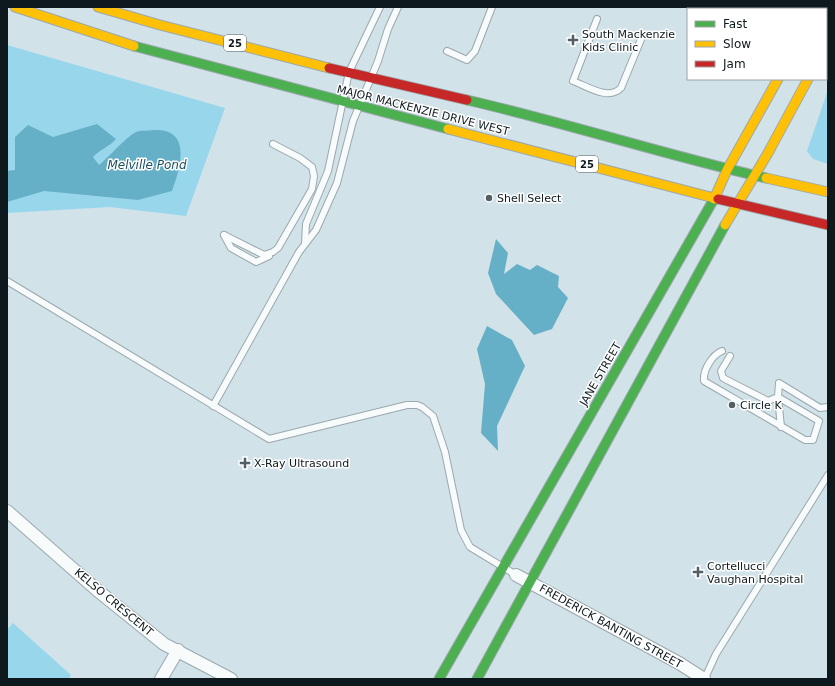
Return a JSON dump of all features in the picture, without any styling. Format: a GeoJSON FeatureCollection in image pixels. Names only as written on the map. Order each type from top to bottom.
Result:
{"type":"FeatureCollection","features":[{"type":"Feature","properties":{"kind":"main road","name":"MAJOR MACKENZIE DRIVE WEST"},"geometry":{"type":"LineString","coordinates":[[15,7],[146,50],[714,198],[828,225]]}},
{"type":"Feature","properties":{"kind":"main road","name":"MAJOR MACKENZIE DRIVE WEST"},"geometry":{"type":"LineString","coordinates":[[98,7],[160,25],[370,78],[515,111],[728,170],[755,174],[828,192]]}},
{"type":"Feature","properties":{"kind":"main road","name":"JANE STREET"},"geometry":{"type":"LineString","coordinates":[[439,679],[714,198],[777,80]]}},
{"type":"Feature","properties":{"kind":"main road"},"geometry":{"type":"LineString","coordinates":[[478,679],[737,203],[755,174],[807,80]]}},
{"type":"Feature","properties":{"kind":"street","name":"KELSO CRESCENT"},"geometry":{"type":"LineString","coordinates":[[7,511],[104,595],[164,644],[231,679]]}},
{"type":"Feature","properties":{"kind":"street","name":"FREDERICK BANTING STREET"},"geometry":{"type":"LineString","coordinates":[[516,575],[705,679]]}},
{"type":"Feature","properties":{"kind":"street"},"geometry":{"type":"LineString","coordinates":[[161,679],[178,650]]}},
{"type":"Feature","properties":{"kind":"lane"},"geometry":{"type":"LineString","coordinates":[[305,243],[306,224],[328,171],[349,72],[380,7]]}},
{"type":"Feature","properties":{"kind":"lane"},"geometry":{"type":"LineString","coordinates":[[213,406],[305,243],[316,230],[337,183],[350,130],[398,7]]}},
{"type":"Feature","properties":{"kind":"lane"},"geometry":{"type":"LineString","coordinates":[[447,51],[467,60],[475,52],[492,7]]}},
{"type":"Feature","properties":{"kind":"lane"},"geometry":{"type":"LineString","coordinates":[[597,19],[573,81],[608,95],[615,94],[621,88],[642,37]]}},
{"type":"Feature","properties":{"kind":"lane"},"geometry":{"type":"LineString","coordinates":[[273,144],[300,158],[312,167],[314,176],[312,189],[293,224],[273,252],[268,258],[256,262],[231,248],[224,235],[264,255],[273,252]]}},
{"type":"Feature","properties":{"kind":"lane"},"geometry":{"type":"LineString","coordinates":[[7,281],[269,439],[407,405],[417,405],[422,407],[433,416],[444,452],[461,530],[470,547],[516,575]]}},
{"type":"Feature","properties":{"kind":"lane"},"geometry":{"type":"LineString","coordinates":[[722,351],[715,354],[703,376],[704,381],[805,440],[813,440],[819,421],[778,397]]}},
{"type":"Feature","properties":{"kind":"lane"},"geometry":{"type":"LineString","coordinates":[[730,356],[721,371],[723,378],[768,401],[778,397]]}},
{"type":"Feature","properties":{"kind":"lane"},"geometry":{"type":"LineString","coordinates":[[782,426],[778,397],[779,383],[820,408],[828,408]]}},
{"type":"Feature","properties":{"kind":"lane"},"geometry":{"type":"LineString","coordinates":[[705,679],[716,654],[828,475]]}},
{"type":"Feature","properties":{"kind":"shaded area"},"geometry":{"type":"Polygon","coordinates":[[[7,45],[225,108],[186,216],[110,207],[7,213],[7,45]]]}},
{"type":"Feature","properties":{"kind":"shaded area"},"geometry":{"type":"Polygon","coordinates":[[[828,90],[828,164],[813,159],[807,151],[828,90]]]}},
{"type":"Feature","properties":{"kind":"shaded area"},"geometry":{"type":"Polygon","coordinates":[[[13,623],[71,675],[69,679],[7,679],[7,630],[13,623]]]}},
{"type":"Feature","properties":{"kind":"water","name":"Melville Pond"},"geometry":{"type":"Polygon","coordinates":[[[97,124],[116,139],[93,157],[99,165],[136,132],[154,130],[166,131],[174,136],[179,143],[181,152],[178,172],[172,191],[138,200],[44,191],[7,202],[7,171],[15,170],[15,137],[28,125],[53,137],[97,124]]]}},
{"type":"Feature","properties":{"kind":"water"},"geometry":{"type":"Polygon","coordinates":[[[496,239],[508,253],[504,274],[517,264],[530,270],[537,265],[559,276],[558,287],[568,298],[552,329],[534,335],[496,294],[488,273],[496,239]]]}},
{"type":"Feature","properties":{"kind":"water"},"geometry":{"type":"Polygon","coordinates":[[[487,326],[512,340],[525,366],[497,426],[498,451],[481,433],[485,384],[477,349],[487,326]]]}},
{"type":"Feature","properties":{"kind":"traffic: fast"},"geometry":{"type":"LineString","coordinates":[[134,46],[448,129]]}},
{"type":"Feature","properties":{"kind":"traffic: fast"},"geometry":{"type":"LineString","coordinates":[[467,100],[766,178]]}},
{"type":"Feature","properties":{"kind":"traffic: fast"},"geometry":{"type":"LineString","coordinates":[[439,679],[714,199]]}},
{"type":"Feature","properties":{"kind":"traffic: fast"},"geometry":{"type":"LineString","coordinates":[[477,679],[725,225]]}},
{"type":"Feature","properties":{"kind":"traffic: slow"},"geometry":{"type":"LineString","coordinates":[[15,7],[134,46]]}},
{"type":"Feature","properties":{"kind":"traffic: slow"},"geometry":{"type":"LineString","coordinates":[[98,7],[160,25],[329,68]]}},
{"type":"Feature","properties":{"kind":"traffic: slow"},"geometry":{"type":"LineString","coordinates":[[714,199],[727,170],[777,80]]}},
{"type":"Feature","properties":{"kind":"traffic: slow"},"geometry":{"type":"LineString","coordinates":[[725,225],[768,153],[807,80]]}},
{"type":"Feature","properties":{"kind":"traffic: slow"},"geometry":{"type":"LineString","coordinates":[[448,129],[718,199]]}},
{"type":"Feature","properties":{"kind":"traffic: slow"},"geometry":{"type":"LineString","coordinates":[[766,178],[828,192]]}},
{"type":"Feature","properties":{"kind":"traffic: jam"},"geometry":{"type":"LineString","coordinates":[[329,68],[467,100]]}},
{"type":"Feature","properties":{"kind":"traffic: jam"},"geometry":{"type":"LineString","coordinates":[[718,199],[828,225]]}},
{"type":"Feature","properties":{"kind":"place","name":"South Mackenzie Kids Clinic"},"geometry":{"type":"Point","coordinates":[573,40]}},
{"type":"Feature","properties":{"kind":"place","name":"Shell Select"},"geometry":{"type":"Point","coordinates":[489,198]}},
{"type":"Feature","properties":{"kind":"place","name":"Circle K"},"geometry":{"type":"Point","coordinates":[732,405]}},
{"type":"Feature","properties":{"kind":"place","name":"X-Ray Ultrasound"},"geometry":{"type":"Point","coordinates":[245,463]}},
{"type":"Feature","properties":{"kind":"place","name":"Cortellucci Vaughan Hospital"},"geometry":{"type":"Point","coordinates":[698,572]}}]}
